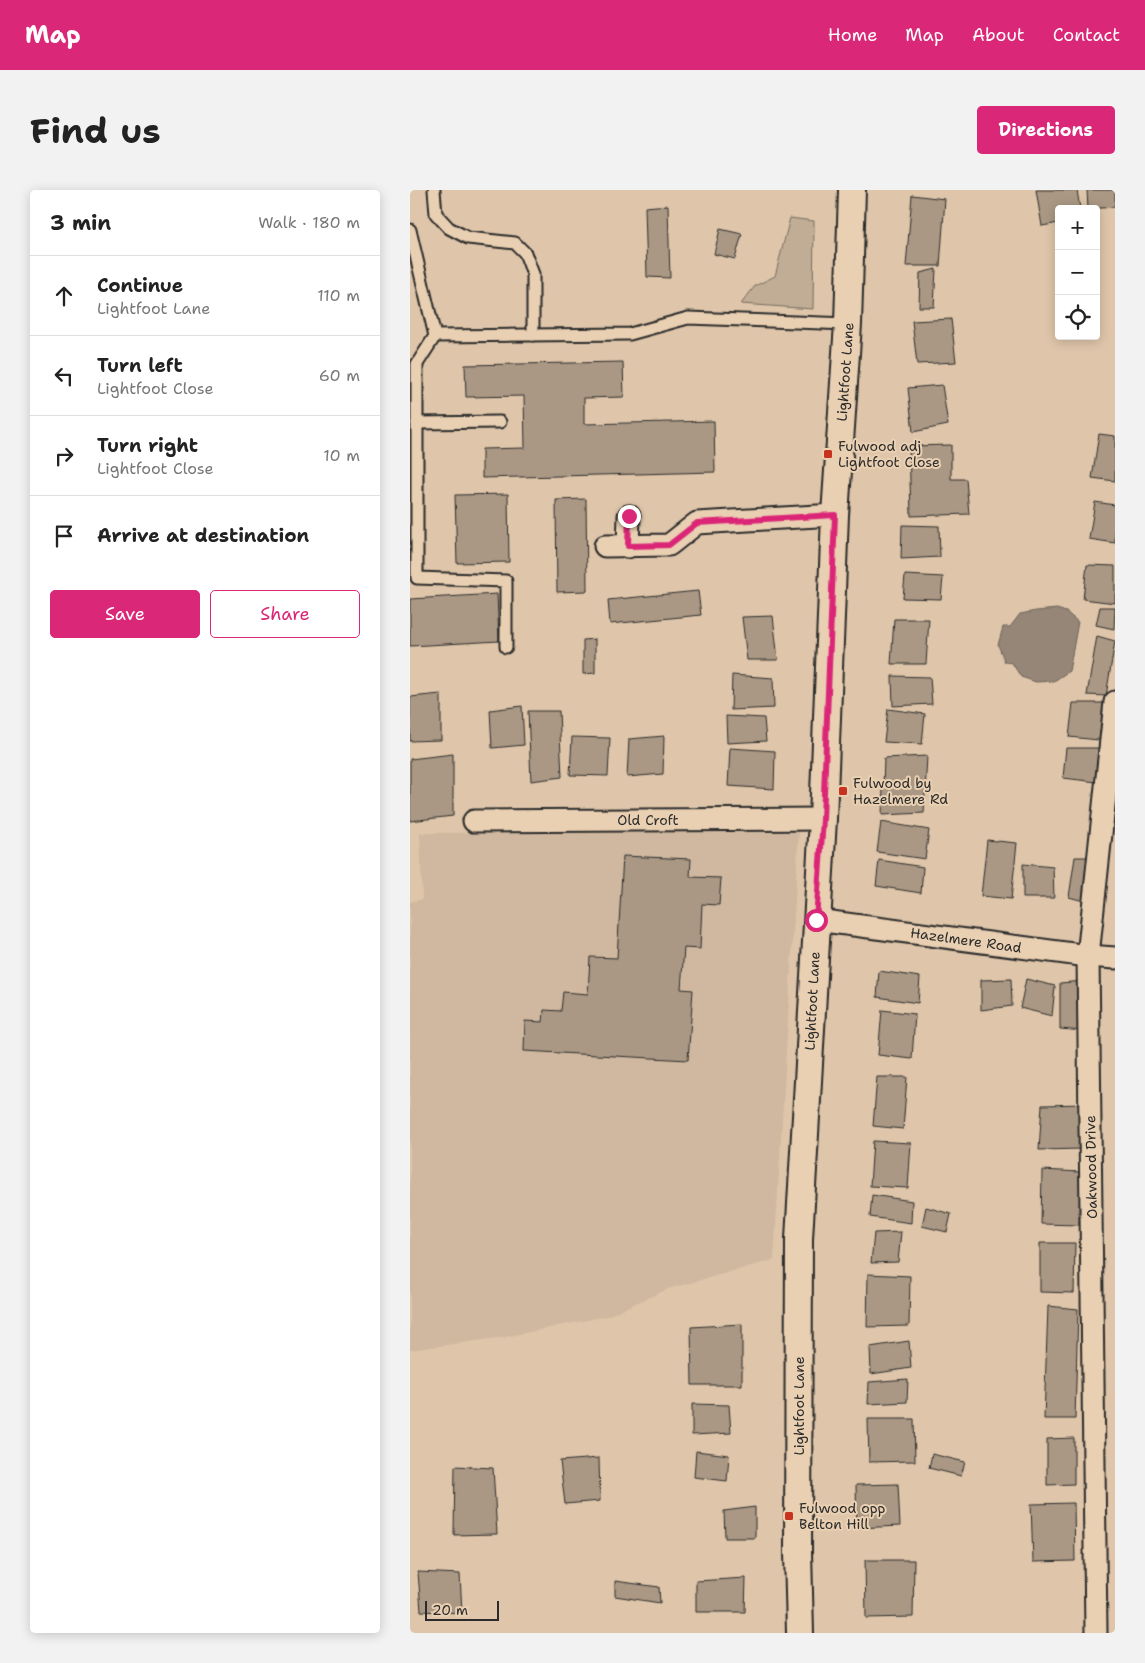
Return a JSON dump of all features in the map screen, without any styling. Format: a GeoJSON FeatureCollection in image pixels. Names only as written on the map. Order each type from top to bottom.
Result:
{"type":"FeatureCollection","features":[{"type":"Feature","properties":{"kind":"street","name":"Lightfoot Lane"},"geometry":{"type":"LineString","coordinates":[[800,1633],[798,1552],[800,1239],[823,819],[835,515],[848,324],[852,190]]}},
{"type":"Feature","properties":{"kind":"street"},"geometry":{"type":"LineString","coordinates":[[605,546],[669,545],[697,523],[835,515]]}},
{"type":"Feature","properties":{"kind":"street"},"geometry":{"type":"LineString","coordinates":[[628,546],[629,516]]}},
{"type":"Feature","properties":{"kind":"street","name":"Oakwood Drive"},"geometry":{"type":"LineString","coordinates":[[1096,1633],[1088,956],[1115,702]]}},
{"type":"Feature","properties":{"kind":"street","name":"Old Croft"},"geometry":{"type":"LineString","coordinates":[[474,820],[823,819]]}},
{"type":"Feature","properties":{"kind":"street","name":"Hazelmere Road"},"geometry":{"type":"LineString","coordinates":[[816,920],[1115,958]]}},
{"type":"Feature","properties":{"kind":"lane"},"geometry":{"type":"LineString","coordinates":[[434,190],[436,214],[449,228],[468,238],[515,243],[526,253],[534,274],[533,335]]}},
{"type":"Feature","properties":{"kind":"lane"},"geometry":{"type":"LineString","coordinates":[[410,230],[435,336],[417,364],[417,578],[506,581],[506,647]]}},
{"type":"Feature","properties":{"kind":"lane"},"geometry":{"type":"LineString","coordinates":[[435,336],[630,334],[688,318],[848,324]]}},
{"type":"Feature","properties":{"kind":"lane"},"geometry":{"type":"LineString","coordinates":[[417,423],[500,422]]}},
{"type":"Feature","properties":{"kind":"shaded area"},"geometry":{"type":"Polygon","coordinates":[[[790,218],[814,221],[813,309],[741,304],[755,286],[775,276],[790,218]]]}},
{"type":"Feature","properties":{"kind":"shaded area"},"geometry":{"type":"Polygon","coordinates":[[[1057,609],[1066,612],[1078,622],[1069,671],[1054,681],[1036,682],[1021,677],[1012,663],[1005,662],[998,645],[1003,627],[1010,627],[1020,614],[1057,609]]]}},
{"type":"Feature","properties":{"kind":"shaded area"},"geometry":{"type":"Polygon","coordinates":[[[799,830],[774,1260],[668,1289],[607,1316],[505,1337],[410,1350],[410,902],[422,899],[420,833],[799,830]]]}},
{"type":"Feature","properties":{"kind":"building"},"geometry":{"type":"Polygon","coordinates":[[[1036,190],[1077,190],[1079,205],[1055,205],[1055,224],[1042,226],[1036,190]]]}},
{"type":"Feature","properties":{"kind":"building"},"geometry":{"type":"Polygon","coordinates":[[[1087,190],[1115,190],[1115,207],[1100,208],[1100,205],[1088,205],[1087,190]]]}},
{"type":"Feature","properties":{"kind":"building"},"geometry":{"type":"Polygon","coordinates":[[[912,195],[945,199],[940,266],[906,266],[912,195]]]}},
{"type":"Feature","properties":{"kind":"building"},"geometry":{"type":"Polygon","coordinates":[[[668,205],[670,278],[647,277],[645,207],[668,205]]]}},
{"type":"Feature","properties":{"kind":"building"},"geometry":{"type":"Polygon","coordinates":[[[720,229],[742,234],[735,259],[714,254],[720,229]]]}},
{"type":"Feature","properties":{"kind":"building"},"geometry":{"type":"Polygon","coordinates":[[[936,269],[934,307],[919,307],[920,273],[936,269]]]}},
{"type":"Feature","properties":{"kind":"building"},"geometry":{"type":"Polygon","coordinates":[[[951,319],[956,362],[917,364],[912,321],[951,319]]]}},
{"type":"Feature","properties":{"kind":"building"},"geometry":{"type":"Polygon","coordinates":[[[623,362],[624,397],[584,398],[584,424],[714,421],[715,472],[482,478],[482,449],[525,448],[524,396],[466,397],[465,365],[623,362]]]}},
{"type":"Feature","properties":{"kind":"building"},"geometry":{"type":"Polygon","coordinates":[[[942,385],[948,425],[913,432],[908,388],[942,385]]]}},
{"type":"Feature","properties":{"kind":"building"},"geometry":{"type":"Polygon","coordinates":[[[1099,434],[1115,436],[1115,481],[1092,478],[1099,434]]]}},
{"type":"Feature","properties":{"kind":"building"},"geometry":{"type":"Polygon","coordinates":[[[951,445],[951,479],[966,479],[969,514],[911,516],[909,446],[951,445]]]}},
{"type":"Feature","properties":{"kind":"building"},"geometry":{"type":"Polygon","coordinates":[[[508,494],[509,562],[457,563],[455,495],[508,494]]]}},
{"type":"Feature","properties":{"kind":"building"},"geometry":{"type":"Polygon","coordinates":[[[586,499],[587,591],[557,592],[556,500],[586,499]]]}},
{"type":"Feature","properties":{"kind":"building"},"geometry":{"type":"Polygon","coordinates":[[[1095,502],[1115,505],[1115,543],[1089,539],[1095,502]]]}},
{"type":"Feature","properties":{"kind":"building"},"geometry":{"type":"Polygon","coordinates":[[[902,525],[939,526],[940,557],[901,559],[902,525]]]}},
{"type":"Feature","properties":{"kind":"building"},"geometry":{"type":"Polygon","coordinates":[[[1087,565],[1115,566],[1115,603],[1083,599],[1087,565]]]}},
{"type":"Feature","properties":{"kind":"building"},"geometry":{"type":"Polygon","coordinates":[[[905,575],[943,577],[941,599],[903,598],[905,575]]]}},
{"type":"Feature","properties":{"kind":"building"},"geometry":{"type":"Polygon","coordinates":[[[698,591],[701,615],[610,624],[608,600],[698,591]]]}},
{"type":"Feature","properties":{"kind":"building"},"geometry":{"type":"Polygon","coordinates":[[[497,594],[499,641],[410,646],[410,599],[497,594]]]}},
{"type":"Feature","properties":{"kind":"building"},"geometry":{"type":"Polygon","coordinates":[[[1100,607],[1115,607],[1114,629],[1096,625],[1100,607]]]}},
{"type":"Feature","properties":{"kind":"building"},"geometry":{"type":"Polygon","coordinates":[[[773,616],[778,660],[747,660],[742,617],[773,616]]]}},
{"type":"Feature","properties":{"kind":"building"},"geometry":{"type":"Polygon","coordinates":[[[894,619],[929,619],[926,664],[891,664],[894,619]]]}},
{"type":"Feature","properties":{"kind":"building"},"geometry":{"type":"Polygon","coordinates":[[[1097,636],[1115,641],[1106,696],[1087,695],[1097,636]]]}},
{"type":"Feature","properties":{"kind":"building"},"geometry":{"type":"Polygon","coordinates":[[[595,639],[595,673],[583,674],[583,640],[595,639]]]}},
{"type":"Feature","properties":{"kind":"building"},"geometry":{"type":"Polygon","coordinates":[[[732,675],[773,678],[774,708],[731,710],[732,675]]]}},
{"type":"Feature","properties":{"kind":"building"},"geometry":{"type":"Polygon","coordinates":[[[892,676],[930,677],[932,704],[893,706],[892,676]]]}},
{"type":"Feature","properties":{"kind":"building"},"geometry":{"type":"Polygon","coordinates":[[[441,694],[441,740],[410,741],[410,697],[441,694]]]}},
{"type":"Feature","properties":{"kind":"building"},"geometry":{"type":"Polygon","coordinates":[[[1073,703],[1104,703],[1099,740],[1069,737],[1073,703]]]}},
{"type":"Feature","properties":{"kind":"building"},"geometry":{"type":"Polygon","coordinates":[[[522,706],[524,745],[492,748],[490,710],[522,706]]]}},
{"type":"Feature","properties":{"kind":"building"},"geometry":{"type":"Polygon","coordinates":[[[888,709],[925,714],[922,744],[884,742],[888,709]]]}},
{"type":"Feature","properties":{"kind":"building"},"geometry":{"type":"Polygon","coordinates":[[[528,711],[559,711],[562,777],[531,781],[528,711]]]}},
{"type":"Feature","properties":{"kind":"building"},"geometry":{"type":"Polygon","coordinates":[[[726,716],[764,718],[766,741],[727,743],[726,716]]]}},
{"type":"Feature","properties":{"kind":"building"},"geometry":{"type":"Polygon","coordinates":[[[664,736],[663,774],[627,777],[629,739],[664,736]]]}},
{"type":"Feature","properties":{"kind":"building"},"geometry":{"type":"Polygon","coordinates":[[[572,737],[610,738],[608,776],[570,775],[572,737]]]}},
{"type":"Feature","properties":{"kind":"building"},"geometry":{"type":"Polygon","coordinates":[[[730,748],[775,751],[774,789],[728,786],[730,748]]]}},
{"type":"Feature","properties":{"kind":"building"},"geometry":{"type":"Polygon","coordinates":[[[1066,748],[1101,748],[1097,782],[1063,778],[1066,748]]]}},
{"type":"Feature","properties":{"kind":"building"},"geometry":{"type":"Polygon","coordinates":[[[453,754],[453,816],[410,821],[410,759],[453,754]]]}},
{"type":"Feature","properties":{"kind":"building"},"geometry":{"type":"Polygon","coordinates":[[[927,756],[924,813],[882,815],[884,758],[927,756]]]}},
{"type":"Feature","properties":{"kind":"building"},"geometry":{"type":"Polygon","coordinates":[[[881,822],[929,830],[925,859],[877,852],[881,822]]]}},
{"type":"Feature","properties":{"kind":"building"},"geometry":{"type":"Polygon","coordinates":[[[987,840],[1017,843],[1011,899],[981,896],[987,840]]]}},
{"type":"Feature","properties":{"kind":"building"},"geometry":{"type":"Polygon","coordinates":[[[623,856],[691,859],[690,877],[721,878],[719,905],[702,904],[700,949],[684,948],[681,989],[693,990],[688,1060],[524,1051],[525,1021],[543,1022],[544,1010],[561,1011],[563,992],[588,994],[590,957],[617,958],[623,856]]]}},
{"type":"Feature","properties":{"kind":"building"},"geometry":{"type":"Polygon","coordinates":[[[1075,857],[1094,857],[1087,902],[1069,897],[1075,857]]]}},
{"type":"Feature","properties":{"kind":"building"},"geometry":{"type":"Polygon","coordinates":[[[879,860],[923,867],[921,893],[876,886],[879,860]]]}},
{"type":"Feature","properties":{"kind":"building"},"geometry":{"type":"Polygon","coordinates":[[[1023,864],[1053,867],[1054,898],[1023,898],[1023,864]]]}},
{"type":"Feature","properties":{"kind":"building"},"geometry":{"type":"Polygon","coordinates":[[[879,971],[920,977],[918,1003],[877,997],[879,971]]]}},
{"type":"Feature","properties":{"kind":"building"},"geometry":{"type":"Polygon","coordinates":[[[1011,979],[1012,1006],[981,1010],[981,980],[1011,979]]]}},
{"type":"Feature","properties":{"kind":"building"},"geometry":{"type":"Polygon","coordinates":[[[1026,979],[1055,986],[1052,1016],[1020,1008],[1026,979]]]}},
{"type":"Feature","properties":{"kind":"building"},"geometry":{"type":"Polygon","coordinates":[[[1084,981],[1083,1031],[1060,1029],[1060,983],[1084,981]]]}},
{"type":"Feature","properties":{"kind":"building"},"geometry":{"type":"Polygon","coordinates":[[[882,1010],[915,1014],[912,1059],[878,1055],[882,1010]]]}},
{"type":"Feature","properties":{"kind":"building"},"geometry":{"type":"Polygon","coordinates":[[[877,1077],[907,1077],[903,1129],[873,1126],[877,1077]]]}},
{"type":"Feature","properties":{"kind":"building"},"geometry":{"type":"Polygon","coordinates":[[[1085,1104],[1082,1149],[1039,1150],[1042,1105],[1085,1104]]]}},
{"type":"Feature","properties":{"kind":"building"},"geometry":{"type":"Polygon","coordinates":[[[873,1141],[911,1143],[908,1188],[870,1186],[873,1141]]]}},
{"type":"Feature","properties":{"kind":"building"},"geometry":{"type":"Polygon","coordinates":[[[1042,1170],[1080,1172],[1079,1225],[1041,1224],[1042,1170]]]}},
{"type":"Feature","properties":{"kind":"building"},"geometry":{"type":"Polygon","coordinates":[[[872,1195],[912,1201],[911,1223],[870,1217],[872,1195]]]}},
{"type":"Feature","properties":{"kind":"building"},"geometry":{"type":"Polygon","coordinates":[[[926,1207],[951,1214],[947,1232],[922,1226],[926,1207]]]}},
{"type":"Feature","properties":{"kind":"building"},"geometry":{"type":"Polygon","coordinates":[[[901,1232],[898,1262],[871,1263],[874,1233],[901,1232]]]}},
{"type":"Feature","properties":{"kind":"building"},"geometry":{"type":"Polygon","coordinates":[[[1040,1243],[1075,1243],[1074,1293],[1040,1292],[1040,1243]]]}},
{"type":"Feature","properties":{"kind":"building"},"geometry":{"type":"Polygon","coordinates":[[[868,1274],[910,1276],[909,1326],[867,1327],[868,1274]]]}},
{"type":"Feature","properties":{"kind":"building"},"geometry":{"type":"Polygon","coordinates":[[[1048,1306],[1078,1309],[1075,1419],[1044,1419],[1048,1306]]]}},
{"type":"Feature","properties":{"kind":"building"},"geometry":{"type":"Polygon","coordinates":[[[742,1324],[742,1385],[692,1385],[691,1327],[742,1324]]]}},
{"type":"Feature","properties":{"kind":"building"},"geometry":{"type":"Polygon","coordinates":[[[909,1341],[911,1368],[871,1374],[870,1347],[909,1341]]]}},
{"type":"Feature","properties":{"kind":"building"},"geometry":{"type":"Polygon","coordinates":[[[908,1379],[907,1402],[868,1404],[869,1382],[908,1379]]]}},
{"type":"Feature","properties":{"kind":"building"},"geometry":{"type":"Polygon","coordinates":[[[692,1404],[729,1405],[731,1433],[692,1435],[692,1404]]]}},
{"type":"Feature","properties":{"kind":"building"},"geometry":{"type":"Polygon","coordinates":[[[868,1419],[914,1419],[915,1461],[869,1462],[868,1419]]]}},
{"type":"Feature","properties":{"kind":"building"},"geometry":{"type":"Polygon","coordinates":[[[1074,1438],[1074,1484],[1047,1485],[1047,1439],[1074,1438]]]}},
{"type":"Feature","properties":{"kind":"building"},"geometry":{"type":"Polygon","coordinates":[[[696,1451],[729,1455],[727,1481],[694,1477],[696,1451]]]}},
{"type":"Feature","properties":{"kind":"building"},"geometry":{"type":"Polygon","coordinates":[[[932,1454],[965,1462],[961,1476],[929,1468],[932,1454]]]}},
{"type":"Feature","properties":{"kind":"building"},"geometry":{"type":"Polygon","coordinates":[[[599,1458],[600,1501],[565,1504],[560,1461],[599,1458]]]}},
{"type":"Feature","properties":{"kind":"building"},"geometry":{"type":"Polygon","coordinates":[[[455,1466],[493,1468],[497,1534],[454,1535],[455,1466]]]}},
{"type":"Feature","properties":{"kind":"building"},"geometry":{"type":"Polygon","coordinates":[[[898,1484],[900,1526],[857,1528],[856,1485],[898,1484]]]}},
{"type":"Feature","properties":{"kind":"building"},"geometry":{"type":"Polygon","coordinates":[[[1074,1503],[1075,1561],[1033,1562],[1031,1504],[1074,1503]]]}},
{"type":"Feature","properties":{"kind":"building"},"geometry":{"type":"Polygon","coordinates":[[[755,1507],[755,1538],[725,1538],[724,1511],[755,1507]]]}},
{"type":"Feature","properties":{"kind":"building"},"geometry":{"type":"Polygon","coordinates":[[[865,1560],[914,1560],[913,1617],[866,1618],[865,1560]]]}},
{"type":"Feature","properties":{"kind":"building"},"geometry":{"type":"Polygon","coordinates":[[[418,1572],[460,1574],[462,1613],[421,1611],[418,1572]]]}},
{"type":"Feature","properties":{"kind":"building"},"geometry":{"type":"Polygon","coordinates":[[[746,1578],[745,1612],[696,1612],[696,1581],[746,1578]]]}},
{"type":"Feature","properties":{"kind":"building"},"geometry":{"type":"Polygon","coordinates":[[[615,1581],[659,1587],[660,1603],[615,1596],[615,1581]]]}},
{"type":"Feature","properties":{"kind":"place","name":"Fulwood adj Lightfoot Close"},"geometry":{"type":"Point","coordinates":[828,454]}},
{"type":"Feature","properties":{"kind":"place","name":"Fulwood by Hazelmere Rd"},"geometry":{"type":"Point","coordinates":[843,791]}},
{"type":"Feature","properties":{"kind":"place","name":"Fulwood opp Belton Hill"},"geometry":{"type":"Point","coordinates":[789,1516]}},
{"type":"Feature","properties":{"kind":"route"},"geometry":{"type":"LineString","coordinates":[[629,516],[628,546],[669,545],[697,523],[835,515],[823,819],[816,920]]}}]}
